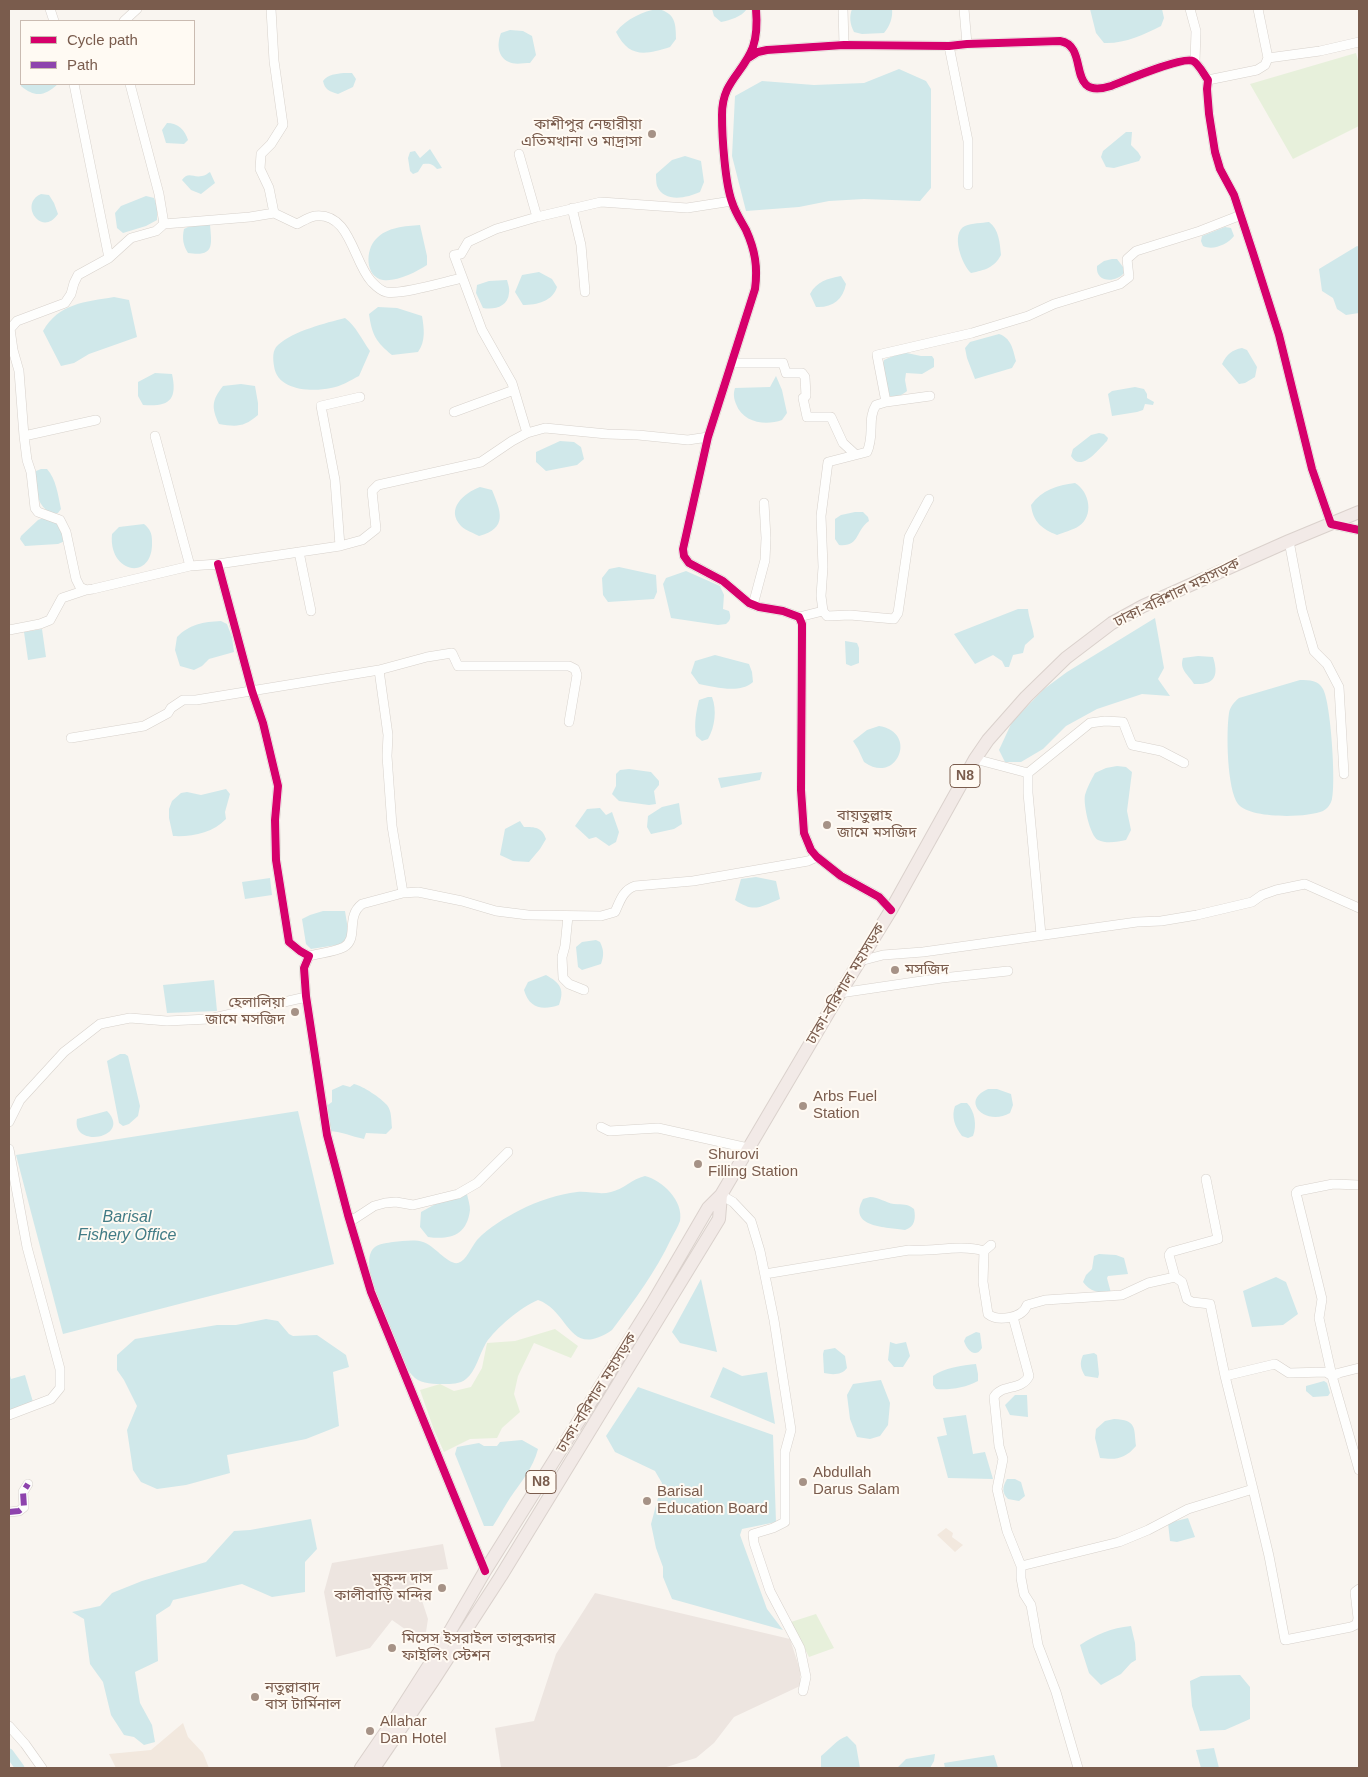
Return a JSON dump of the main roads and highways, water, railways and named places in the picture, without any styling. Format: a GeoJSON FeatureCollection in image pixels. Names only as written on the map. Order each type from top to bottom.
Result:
{"type":"FeatureCollection","features":[{"type":"Feature","properties":{"kind":"highway","name":"ঢাকা-বরিশাল মহাসড়ক"},"geometry":{"type":"LineString","coordinates":[[360,1768],[396,1717],[437,1653],[485,1571],[652,1304],[708,1208],[721,1195],[840,993],[892,910],[975,759],[988,740],[1026,697],[1066,658],[1112,623],[1143,606],[1359,512]]}},
{"type":"Feature","properties":{"kind":"highway","name":"ঢাকা-বরিশাল মহাসড়ক"},"geometry":{"type":"LineString","coordinates":[[374,1768],[501,1576],[700,1251],[719,1219],[721,1195]]}},
{"type":"Feature","properties":{"kind":"water"},"geometry":{"type":"Polygon","coordinates":[[[658,9],[668,13],[675,24],[676,39],[670,47],[645,53],[632,50],[626,46],[616,32],[635,16],[658,9]]]}},
{"type":"Feature","properties":{"kind":"water"},"geometry":{"type":"Polygon","coordinates":[[[712,9],[747,9],[736,18],[721,22],[714,16],[712,9]]]}},
{"type":"Feature","properties":{"kind":"water"},"geometry":{"type":"Polygon","coordinates":[[[852,9],[892,9],[888,27],[884,33],[862,34],[854,32],[850,18],[852,9]]]}},
{"type":"Feature","properties":{"kind":"water"},"geometry":{"type":"Polygon","coordinates":[[[1090,9],[1162,9],[1164,18],[1161,26],[1140,36],[1119,42],[1104,43],[1096,33],[1090,9]]]}},
{"type":"Feature","properties":{"kind":"water"},"geometry":{"type":"Polygon","coordinates":[[[510,30],[523,31],[532,36],[536,55],[530,63],[511,63],[502,57],[499,49],[501,33],[510,30]]]}},
{"type":"Feature","properties":{"kind":"water"},"geometry":{"type":"Polygon","coordinates":[[[899,69],[926,81],[931,89],[931,188],[920,201],[864,199],[829,201],[799,207],[746,211],[732,156],[735,96],[762,81],[814,85],[864,83],[899,69]]]}},
{"type":"Feature","properties":{"kind":"water"},"geometry":{"type":"Polygon","coordinates":[[[352,73],[356,79],[353,87],[338,94],[326,88],[323,81],[327,77],[352,73]]]}},
{"type":"Feature","properties":{"kind":"water"},"geometry":{"type":"Polygon","coordinates":[[[57,85],[49,91],[40,94],[35,94],[21,86],[57,85]]]}},
{"type":"Feature","properties":{"kind":"water"},"geometry":{"type":"Polygon","coordinates":[[[167,123],[174,124],[185,133],[188,140],[184,144],[166,143],[162,130],[167,123]]]}},
{"type":"Feature","properties":{"kind":"water"},"geometry":{"type":"Polygon","coordinates":[[[1126,132],[1132,132],[1131,145],[1141,157],[1139,161],[1114,168],[1106,167],[1101,157],[1103,151],[1126,132]]]}},
{"type":"Feature","properties":{"kind":"water"},"geometry":{"type":"Polygon","coordinates":[[[430,149],[442,168],[437,169],[431,164],[423,164],[418,172],[413,174],[410,171],[408,158],[410,152],[415,151],[420,158],[430,149]]]}},
{"type":"Feature","properties":{"kind":"water"},"geometry":{"type":"Polygon","coordinates":[[[685,156],[701,161],[704,182],[700,192],[676,198],[665,195],[657,186],[656,174],[672,160],[685,156]]]}},
{"type":"Feature","properties":{"kind":"water"},"geometry":{"type":"Polygon","coordinates":[[[210,172],[215,183],[201,194],[191,190],[182,180],[189,175],[203,176],[210,172]]]}},
{"type":"Feature","properties":{"kind":"water"},"geometry":{"type":"Polygon","coordinates":[[[41,194],[49,195],[58,214],[52,220],[45,222],[35,217],[32,211],[34,199],[41,194]]]}},
{"type":"Feature","properties":{"kind":"water"},"geometry":{"type":"Polygon","coordinates":[[[146,196],[154,198],[157,206],[157,220],[146,226],[123,233],[117,228],[115,213],[121,206],[146,196]]]}},
{"type":"Feature","properties":{"kind":"water"},"geometry":{"type":"Polygon","coordinates":[[[989,222],[997,233],[1001,255],[989,268],[971,273],[961,256],[958,235],[965,226],[989,222]]]}},
{"type":"Feature","properties":{"kind":"water"},"geometry":{"type":"Polygon","coordinates":[[[199,224],[210,225],[210,248],[203,253],[188,253],[183,241],[184,229],[199,224]]]}},
{"type":"Feature","properties":{"kind":"water"},"geometry":{"type":"Polygon","coordinates":[[[420,225],[427,256],[427,265],[400,278],[383,280],[377,278],[370,269],[369,262],[370,250],[376,239],[391,230],[420,225]]]}},
{"type":"Feature","properties":{"kind":"water"},"geometry":{"type":"Polygon","coordinates":[[[1225,227],[1231,228],[1234,236],[1231,239],[1216,247],[1203,246],[1202,236],[1225,227]]]}},
{"type":"Feature","properties":{"kind":"water"},"geometry":{"type":"Polygon","coordinates":[[[1357,246],[1359,247],[1359,313],[1346,315],[1337,309],[1333,298],[1322,291],[1319,269],[1357,246]]]}},
{"type":"Feature","properties":{"kind":"water"},"geometry":{"type":"Polygon","coordinates":[[[1117,259],[1123,267],[1124,273],[1116,279],[1107,280],[1099,276],[1097,266],[1104,261],[1117,259]]]}},
{"type":"Feature","properties":{"kind":"water"},"geometry":{"type":"Polygon","coordinates":[[[539,272],[552,279],[557,287],[555,292],[544,301],[523,305],[515,292],[522,275],[539,272]]]}},
{"type":"Feature","properties":{"kind":"water"},"geometry":{"type":"Polygon","coordinates":[[[841,276],[846,284],[845,290],[839,299],[827,306],[816,307],[810,294],[816,286],[823,281],[841,276]]]}},
{"type":"Feature","properties":{"kind":"water"},"geometry":{"type":"Polygon","coordinates":[[[507,280],[509,291],[506,302],[496,308],[483,308],[476,293],[477,285],[489,281],[507,280]]]}},
{"type":"Feature","properties":{"kind":"water"},"geometry":{"type":"Polygon","coordinates":[[[114,297],[129,300],[137,337],[89,354],[74,363],[61,366],[43,331],[49,322],[65,309],[74,305],[114,297]]]}},
{"type":"Feature","properties":{"kind":"water"},"geometry":{"type":"Polygon","coordinates":[[[378,307],[397,308],[422,316],[423,339],[418,352],[392,355],[382,346],[373,333],[369,314],[378,307]]]}},
{"type":"Feature","properties":{"kind":"water"},"geometry":{"type":"Polygon","coordinates":[[[345,318],[356,329],[370,351],[359,376],[338,386],[314,390],[296,388],[282,381],[277,374],[273,360],[274,352],[278,345],[301,332],[345,318]]]}},
{"type":"Feature","properties":{"kind":"water"},"geometry":{"type":"Polygon","coordinates":[[[999,334],[1009,341],[1016,361],[1012,368],[975,379],[965,348],[970,342],[999,334]]]}},
{"type":"Feature","properties":{"kind":"water"},"geometry":{"type":"Polygon","coordinates":[[[1242,348],[1247,350],[1257,367],[1255,377],[1239,384],[1222,364],[1230,353],[1242,348]]]}},
{"type":"Feature","properties":{"kind":"water"},"geometry":{"type":"Polygon","coordinates":[[[902,352],[932,356],[934,367],[922,374],[906,373],[907,391],[898,396],[891,397],[889,396],[882,368],[884,360],[902,352]]]}},
{"type":"Feature","properties":{"kind":"water"},"geometry":{"type":"Polygon","coordinates":[[[155,373],[172,374],[174,391],[165,403],[143,405],[138,396],[138,382],[155,373]]]}},
{"type":"Feature","properties":{"kind":"water"},"geometry":{"type":"Polygon","coordinates":[[[776,376],[782,390],[787,413],[782,420],[776,422],[762,423],[749,419],[739,410],[735,402],[735,388],[770,387],[776,376]]]}},
{"type":"Feature","properties":{"kind":"water"},"geometry":{"type":"Polygon","coordinates":[[[241,384],[255,386],[258,415],[249,422],[240,425],[219,424],[214,408],[217,395],[223,386],[241,384]]]}},
{"type":"Feature","properties":{"kind":"water"},"geometry":{"type":"Polygon","coordinates":[[[1135,387],[1144,389],[1147,398],[1154,402],[1153,405],[1145,404],[1143,410],[1112,416],[1108,394],[1112,391],[1135,387]]]}},
{"type":"Feature","properties":{"kind":"water"},"geometry":{"type":"Polygon","coordinates":[[[1104,434],[1108,438],[1107,441],[1089,458],[1080,462],[1075,461],[1071,456],[1073,449],[1091,435],[1104,434]]]}},
{"type":"Feature","properties":{"kind":"water"},"geometry":{"type":"Polygon","coordinates":[[[560,441],[574,442],[581,447],[584,459],[577,465],[546,471],[536,462],[536,452],[560,441]]]}},
{"type":"Feature","properties":{"kind":"water"},"geometry":{"type":"Polygon","coordinates":[[[47,469],[55,482],[61,509],[58,513],[53,514],[47,511],[38,498],[35,475],[36,471],[47,469]]]}},
{"type":"Feature","properties":{"kind":"water"},"geometry":{"type":"Polygon","coordinates":[[[1075,483],[1087,498],[1087,516],[1079,526],[1057,535],[1039,524],[1034,516],[1031,505],[1050,489],[1075,483]]]}},
{"type":"Feature","properties":{"kind":"water"},"geometry":{"type":"Polygon","coordinates":[[[480,487],[492,490],[498,505],[500,518],[495,529],[479,536],[461,526],[455,514],[458,502],[468,493],[480,487]]]}},
{"type":"Feature","properties":{"kind":"water"},"geometry":{"type":"Polygon","coordinates":[[[863,512],[869,521],[851,544],[839,545],[835,539],[835,519],[841,515],[863,512]]]}},
{"type":"Feature","properties":{"kind":"water"},"geometry":{"type":"Polygon","coordinates":[[[43,518],[59,524],[65,541],[58,544],[25,546],[20,539],[21,536],[38,520],[43,518]]]}},
{"type":"Feature","properties":{"kind":"water"},"geometry":{"type":"Polygon","coordinates":[[[144,524],[152,536],[151,554],[146,563],[139,567],[131,568],[123,565],[117,558],[113,547],[112,534],[119,527],[144,524]]]}},
{"type":"Feature","properties":{"kind":"water"},"geometry":{"type":"Polygon","coordinates":[[[619,567],[656,575],[657,592],[654,599],[608,602],[603,595],[602,578],[609,569],[619,567]]]}},
{"type":"Feature","properties":{"kind":"water"},"geometry":{"type":"Polygon","coordinates":[[[686,571],[720,586],[724,595],[723,609],[729,611],[730,615],[730,620],[726,624],[718,625],[671,618],[663,584],[666,578],[686,571]]]}},
{"type":"Feature","properties":{"kind":"water"},"geometry":{"type":"Polygon","coordinates":[[[1018,609],[1028,609],[1034,637],[1025,645],[1023,653],[1013,655],[1009,667],[1005,667],[1002,661],[993,655],[975,664],[954,634],[1018,609]]]}},
{"type":"Feature","properties":{"kind":"water"},"geometry":{"type":"Polygon","coordinates":[[[1155,618],[1164,668],[1158,679],[1170,696],[1142,694],[1097,709],[1066,726],[1043,749],[1021,762],[1005,762],[999,750],[1012,722],[1044,689],[1067,672],[1155,618]]]}},
{"type":"Feature","properties":{"kind":"water"},"geometry":{"type":"Polygon","coordinates":[[[221,621],[227,624],[232,637],[234,652],[209,659],[202,666],[194,670],[180,666],[175,650],[177,637],[197,624],[221,621]]]}},
{"type":"Feature","properties":{"kind":"water"},"geometry":{"type":"Polygon","coordinates":[[[42,629],[46,657],[28,660],[24,632],[42,629]]]}},
{"type":"Feature","properties":{"kind":"water"},"geometry":{"type":"Polygon","coordinates":[[[845,641],[857,643],[859,663],[851,666],[846,664],[845,641]]]}},
{"type":"Feature","properties":{"kind":"water"},"geometry":{"type":"Polygon","coordinates":[[[715,655],[749,664],[753,682],[748,686],[734,689],[699,684],[691,673],[695,661],[715,655]]]}},
{"type":"Feature","properties":{"kind":"water"},"geometry":{"type":"Polygon","coordinates":[[[1213,657],[1216,669],[1215,674],[1214,678],[1207,683],[1194,684],[1182,666],[1183,658],[1213,657]]]}},
{"type":"Feature","properties":{"kind":"water"},"geometry":{"type":"Polygon","coordinates":[[[1300,680],[1316,682],[1323,689],[1326,697],[1333,761],[1331,803],[1323,811],[1292,816],[1266,815],[1244,809],[1234,797],[1228,760],[1230,709],[1239,698],[1300,680]]]}},
{"type":"Feature","properties":{"kind":"water"},"geometry":{"type":"Polygon","coordinates":[[[712,697],[714,702],[714,718],[708,739],[702,741],[696,736],[696,714],[699,700],[712,697]]]}},
{"type":"Feature","properties":{"kind":"water"},"geometry":{"type":"Polygon","coordinates":[[[879,726],[891,730],[898,738],[901,746],[899,755],[894,763],[886,767],[876,768],[864,762],[853,741],[867,730],[879,726]]]}},
{"type":"Feature","properties":{"kind":"water"},"geometry":{"type":"Polygon","coordinates":[[[1117,766],[1126,767],[1132,772],[1127,811],[1131,830],[1126,840],[1105,842],[1098,840],[1092,833],[1086,812],[1085,795],[1095,773],[1117,766]]]}},
{"type":"Feature","properties":{"kind":"water"},"geometry":{"type":"Polygon","coordinates":[[[629,769],[651,772],[659,781],[659,785],[654,791],[656,804],[649,805],[619,801],[612,794],[616,786],[616,774],[620,770],[629,769]]]}},
{"type":"Feature","properties":{"kind":"water"},"geometry":{"type":"Polygon","coordinates":[[[762,772],[760,780],[721,788],[718,778],[762,772]]]}},
{"type":"Feature","properties":{"kind":"water"},"geometry":{"type":"Polygon","coordinates":[[[226,789],[230,794],[225,812],[226,819],[221,824],[202,833],[173,836],[169,809],[172,801],[181,793],[187,792],[201,795],[226,789]]]}},
{"type":"Feature","properties":{"kind":"water"},"geometry":{"type":"Polygon","coordinates":[[[679,803],[682,824],[674,829],[651,834],[647,827],[648,816],[662,807],[679,803]]]}},
{"type":"Feature","properties":{"kind":"water"},"geometry":{"type":"Polygon","coordinates":[[[600,808],[606,815],[612,812],[619,832],[616,842],[609,846],[596,837],[589,839],[575,826],[587,809],[600,808]]]}},
{"type":"Feature","properties":{"kind":"water"},"geometry":{"type":"Polygon","coordinates":[[[520,821],[524,827],[540,830],[546,839],[529,862],[513,861],[500,855],[505,829],[520,821]]]}},
{"type":"Feature","properties":{"kind":"water"},"geometry":{"type":"Polygon","coordinates":[[[756,877],[776,881],[780,899],[752,908],[735,900],[741,879],[756,877]]]}},
{"type":"Feature","properties":{"kind":"water"},"geometry":{"type":"Polygon","coordinates":[[[270,878],[272,895],[245,899],[242,882],[270,878]]]}},
{"type":"Feature","properties":{"kind":"water"},"geometry":{"type":"Polygon","coordinates":[[[323,911],[345,911],[349,936],[343,944],[311,949],[306,944],[302,919],[323,911]]]}},
{"type":"Feature","properties":{"kind":"water"},"geometry":{"type":"Polygon","coordinates":[[[596,940],[600,942],[603,950],[601,964],[582,970],[578,967],[576,947],[582,942],[596,940]]]}},
{"type":"Feature","properties":{"kind":"water"},"geometry":{"type":"Polygon","coordinates":[[[546,975],[560,987],[561,999],[559,1005],[542,1008],[529,1001],[524,990],[528,982],[546,975]]]}},
{"type":"Feature","properties":{"kind":"water"},"geometry":{"type":"Polygon","coordinates":[[[214,980],[217,1011],[167,1013],[163,985],[214,980]]]}},
{"type":"Feature","properties":{"kind":"water"},"geometry":{"type":"Polygon","coordinates":[[[120,1054],[128,1056],[140,1106],[138,1116],[129,1124],[123,1126],[119,1123],[107,1061],[120,1054]]]}},
{"type":"Feature","properties":{"kind":"water"},"geometry":{"type":"Polygon","coordinates":[[[354,1084],[372,1093],[389,1107],[392,1128],[386,1134],[366,1133],[364,1139],[329,1131],[329,1119],[326,1115],[325,1107],[332,1102],[332,1090],[343,1085],[350,1087],[354,1084]]]}},
{"type":"Feature","properties":{"kind":"water"},"geometry":{"type":"Polygon","coordinates":[[[988,1089],[997,1089],[1011,1094],[1013,1105],[1010,1113],[992,1117],[979,1111],[976,1106],[976,1100],[980,1094],[988,1089]]]}},
{"type":"Feature","properties":{"kind":"water"},"geometry":{"type":"Polygon","coordinates":[[[967,1103],[970,1106],[974,1119],[975,1128],[973,1136],[968,1138],[962,1136],[954,1118],[955,1106],[967,1103]]]}},
{"type":"Feature","properties":{"kind":"water"},"geometry":{"type":"Polygon","coordinates":[[[107,1111],[113,1120],[112,1128],[107,1133],[91,1137],[83,1134],[78,1128],[77,1119],[107,1111]]]}},
{"type":"Feature","properties":{"kind":"water","name":"Barisal Fishery Office"},"geometry":{"type":"Polygon","coordinates":[[[298,1111],[334,1264],[63,1334],[16,1155],[298,1111]]]}},
{"type":"Feature","properties":{"kind":"water"},"geometry":{"type":"Polygon","coordinates":[[[645,1176],[652,1178],[670,1192],[679,1206],[680,1221],[652,1274],[612,1330],[598,1338],[586,1340],[578,1337],[549,1306],[538,1300],[517,1313],[496,1331],[486,1343],[472,1372],[464,1381],[452,1384],[429,1383],[418,1380],[409,1371],[393,1342],[372,1280],[369,1258],[375,1247],[393,1242],[420,1241],[450,1261],[458,1263],[464,1259],[477,1240],[487,1231],[527,1207],[548,1198],[570,1193],[611,1192],[645,1176]]]}},
{"type":"Feature","properties":{"kind":"water"},"geometry":{"type":"Polygon","coordinates":[[[467,1194],[470,1210],[465,1226],[461,1231],[450,1237],[428,1237],[420,1227],[421,1212],[441,1201],[467,1194]]]}},
{"type":"Feature","properties":{"kind":"water"},"geometry":{"type":"Polygon","coordinates":[[[870,1197],[914,1209],[915,1219],[911,1227],[905,1230],[880,1227],[865,1221],[860,1216],[859,1209],[863,1199],[870,1197]]]}},
{"type":"Feature","properties":{"kind":"water"},"geometry":{"type":"Polygon","coordinates":[[[1099,1254],[1116,1255],[1124,1258],[1128,1274],[1108,1276],[1111,1293],[1096,1291],[1089,1288],[1083,1282],[1086,1275],[1092,1269],[1094,1256],[1099,1254]]]}},
{"type":"Feature","properties":{"kind":"water"},"geometry":{"type":"Polygon","coordinates":[[[1276,1277],[1286,1282],[1298,1314],[1283,1325],[1252,1327],[1243,1291],[1276,1277]]]}},
{"type":"Feature","properties":{"kind":"water"},"geometry":{"type":"Polygon","coordinates":[[[701,1279],[717,1352],[680,1343],[672,1332],[701,1279]]]}},
{"type":"Feature","properties":{"kind":"water"},"geometry":{"type":"Polygon","coordinates":[[[266,1319],[278,1321],[293,1336],[317,1335],[346,1355],[349,1367],[333,1372],[339,1426],[306,1439],[227,1455],[230,1473],[186,1485],[157,1489],[141,1482],[133,1470],[127,1430],[137,1406],[117,1370],[117,1355],[135,1339],[266,1319]]]}},
{"type":"Feature","properties":{"kind":"water"},"geometry":{"type":"Polygon","coordinates":[[[976,1332],[980,1333],[982,1348],[977,1353],[974,1353],[969,1350],[964,1341],[966,1337],[976,1332]]]}},
{"type":"Feature","properties":{"kind":"water"},"geometry":{"type":"Polygon","coordinates":[[[890,1342],[896,1344],[906,1342],[910,1356],[903,1367],[894,1367],[888,1360],[890,1342]]]}},
{"type":"Feature","properties":{"kind":"water"},"geometry":{"type":"Polygon","coordinates":[[[835,1348],[845,1356],[847,1368],[837,1374],[824,1373],[824,1350],[835,1348]]]}},
{"type":"Feature","properties":{"kind":"water"},"geometry":{"type":"Polygon","coordinates":[[[1094,1353],[1097,1355],[1098,1378],[1085,1376],[1081,1366],[1083,1355],[1094,1353]]]}},
{"type":"Feature","properties":{"kind":"water"},"geometry":{"type":"Polygon","coordinates":[[[976,1364],[978,1381],[952,1389],[936,1389],[933,1385],[933,1376],[937,1373],[953,1367],[976,1364]]]}},
{"type":"Feature","properties":{"kind":"water"},"geometry":{"type":"Polygon","coordinates":[[[723,1367],[742,1376],[767,1372],[775,1424],[710,1397],[723,1367]]]}},
{"type":"Feature","properties":{"kind":"water"},"geometry":{"type":"Polygon","coordinates":[[[9,1372],[11,1379],[25,1375],[33,1402],[9,1410],[9,1372]]]}},
{"type":"Feature","properties":{"kind":"water"},"geometry":{"type":"Polygon","coordinates":[[[881,1380],[890,1403],[888,1425],[880,1436],[870,1439],[857,1437],[850,1419],[847,1395],[853,1384],[881,1380]]]}},
{"type":"Feature","properties":{"kind":"water"},"geometry":{"type":"Polygon","coordinates":[[[1324,1381],[1327,1383],[1330,1393],[1328,1396],[1313,1397],[1306,1391],[1306,1386],[1324,1381]]]}},
{"type":"Feature","properties":{"kind":"water"},"geometry":{"type":"Polygon","coordinates":[[[638,1387],[773,1435],[776,1522],[742,1529],[740,1535],[767,1609],[783,1630],[672,1599],[663,1577],[663,1567],[656,1548],[651,1524],[662,1483],[655,1471],[615,1452],[606,1436],[638,1387]]]}},
{"type":"Feature","properties":{"kind":"water"},"geometry":{"type":"Polygon","coordinates":[[[1015,1395],[1027,1395],[1028,1417],[1010,1415],[1005,1405],[1015,1395]]]}},
{"type":"Feature","properties":{"kind":"water"},"geometry":{"type":"Polygon","coordinates":[[[966,1415],[973,1454],[985,1452],[993,1479],[948,1478],[937,1437],[947,1435],[943,1418],[966,1415]]]}},
{"type":"Feature","properties":{"kind":"water"},"geometry":{"type":"Polygon","coordinates":[[[1114,1419],[1131,1423],[1136,1446],[1128,1454],[1120,1458],[1100,1458],[1095,1438],[1096,1429],[1105,1421],[1114,1419]]]}},
{"type":"Feature","properties":{"kind":"water"},"geometry":{"type":"Polygon","coordinates":[[[522,1440],[538,1449],[533,1462],[493,1526],[484,1526],[455,1454],[457,1447],[479,1443],[484,1446],[497,1446],[500,1442],[522,1440]]]}},
{"type":"Feature","properties":{"kind":"water"},"geometry":{"type":"Polygon","coordinates":[[[1007,1479],[1015,1479],[1021,1482],[1025,1496],[1019,1501],[1008,1499],[1005,1494],[1004,1485],[1007,1479]]]}},
{"type":"Feature","properties":{"kind":"water"},"geometry":{"type":"Polygon","coordinates":[[[1188,1518],[1195,1537],[1177,1542],[1170,1541],[1168,1523],[1188,1518]]]}},
{"type":"Feature","properties":{"kind":"water"},"geometry":{"type":"Polygon","coordinates":[[[311,1519],[317,1549],[305,1562],[305,1592],[272,1597],[242,1584],[173,1600],[170,1606],[156,1615],[158,1661],[135,1672],[140,1703],[152,1725],[155,1742],[144,1745],[134,1737],[124,1735],[111,1715],[103,1682],[90,1664],[84,1619],[72,1612],[100,1606],[112,1593],[142,1581],[206,1562],[234,1531],[311,1519]]]}},
{"type":"Feature","properties":{"kind":"water"},"geometry":{"type":"Polygon","coordinates":[[[1131,1626],[1136,1660],[1121,1674],[1101,1685],[1089,1673],[1080,1645],[1104,1632],[1131,1626]]]}},
{"type":"Feature","properties":{"kind":"water"},"geometry":{"type":"Polygon","coordinates":[[[1240,1675],[1250,1687],[1250,1719],[1225,1730],[1200,1731],[1192,1706],[1190,1681],[1201,1676],[1240,1675]]]}},
{"type":"Feature","properties":{"kind":"water"},"geometry":{"type":"Polygon","coordinates":[[[847,1736],[856,1745],[860,1768],[821,1768],[821,1756],[836,1742],[847,1736]]]}},
{"type":"Feature","properties":{"kind":"water"},"geometry":{"type":"Polygon","coordinates":[[[1214,1748],[1219,1768],[1201,1768],[1196,1750],[1214,1748]]]}},
{"type":"Feature","properties":{"kind":"water"},"geometry":{"type":"Polygon","coordinates":[[[935,1754],[930,1768],[897,1768],[906,1759],[935,1754]]]}},
{"type":"Feature","properties":{"kind":"water"},"geometry":{"type":"Polygon","coordinates":[[[994,1755],[998,1768],[945,1768],[944,1763],[994,1755]]]}},
{"type":"Feature","properties":{"kind":"waterway"},"geometry":{"type":"LineString","coordinates":[[9,1753],[20,1768]]}},
{"type":"Feature","properties":{"kind":"place","name":"কাশীপুর নেছারীয়া এতিমখানা ও মাদ্রাসা"},"geometry":{"type":"Point","coordinates":[652,134]}},
{"type":"Feature","properties":{"kind":"place","name":"বায়তুল্লাহ জামে মসজিদ"},"geometry":{"type":"Point","coordinates":[827,825]}},
{"type":"Feature","properties":{"kind":"place","name":"মসজিদ"},"geometry":{"type":"Point","coordinates":[895,970]}},
{"type":"Feature","properties":{"kind":"place","name":"হেলালিয়া জামে মসজিদ"},"geometry":{"type":"Point","coordinates":[295,1012]}},
{"type":"Feature","properties":{"kind":"place","name":"Arbs Fuel Station"},"geometry":{"type":"Point","coordinates":[803,1106]}},
{"type":"Feature","properties":{"kind":"place","name":"Shurovi Filling Station"},"geometry":{"type":"Point","coordinates":[698,1164]}},
{"type":"Feature","properties":{"kind":"place","name":"Abdullah Darus Salam"},"geometry":{"type":"Point","coordinates":[803,1482]}},
{"type":"Feature","properties":{"kind":"place","name":"Barisal Education Board"},"geometry":{"type":"Point","coordinates":[647,1501]}},
{"type":"Feature","properties":{"kind":"place","name":"মুকুন্দ দাস কালীবাড়ি মন্দির"},"geometry":{"type":"Point","coordinates":[442,1588]}},
{"type":"Feature","properties":{"kind":"place","name":"মিসেস ইসরাইল তালুকদার ফাইলিং স্টেশন"},"geometry":{"type":"Point","coordinates":[392,1648]}},
{"type":"Feature","properties":{"kind":"place","name":"নতুল্লাবাদ বাস টার্মিনাল"},"geometry":{"type":"Point","coordinates":[255,1697]}},
{"type":"Feature","properties":{"kind":"place","name":"Allahar Dan Hotel"},"geometry":{"type":"Point","coordinates":[370,1731]}}]}
